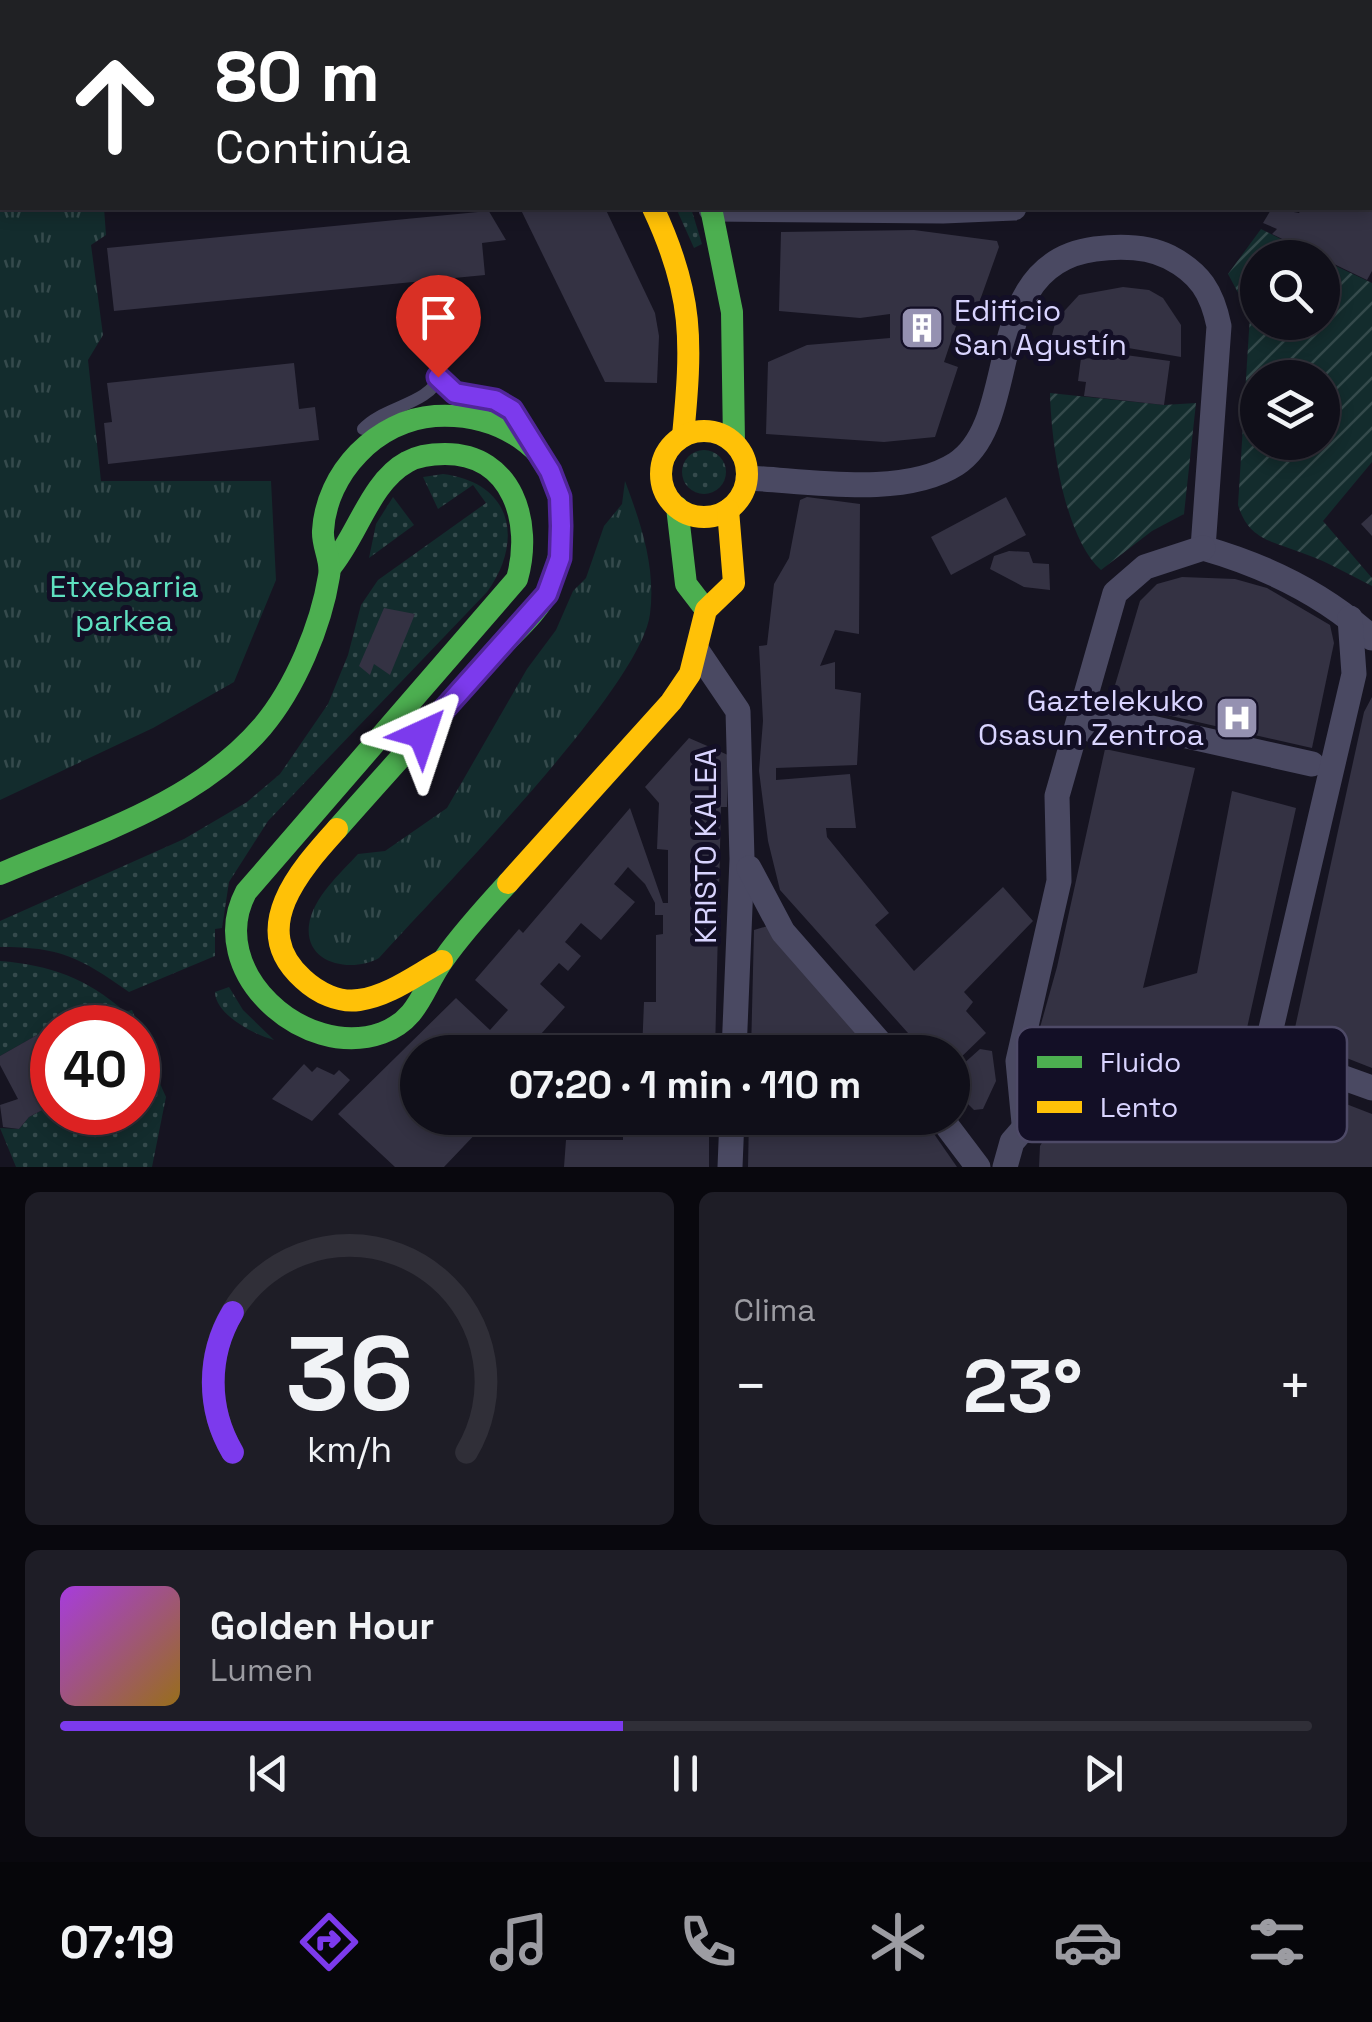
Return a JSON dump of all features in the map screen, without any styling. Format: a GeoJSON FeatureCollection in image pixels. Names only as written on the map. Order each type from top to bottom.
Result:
{"type":"FeatureCollection","features":[{"type":"Feature","properties":{"kind":"street"},"geometry":{"type":"LineString","coordinates":[[655,210],[692,306],[692,351],[682,436],[664,457],[661,484],[676,508],[685,546],[686,584],[706,610]]}},
{"type":"Feature","properties":{"kind":"street"},"geometry":{"type":"LineString","coordinates":[[711,210],[732,312],[734,444]]}},
{"type":"Feature","properties":{"kind":"street"},"geometry":{"type":"LineString","coordinates":[[826,210],[978,210]]}},
{"type":"Feature","properties":{"kind":"street"},"geometry":{"type":"LineString","coordinates":[[748,478],[820,483],[926,480],[959,462],[977,442],[1022,302],[1042,272],[1079,251],[1113,247],[1157,251],[1195,271],[1214,299],[1219,326],[1203,548]]}},
{"type":"Feature","properties":{"kind":"street"},"geometry":{"type":"LineString","coordinates":[[3,871],[187,790],[246,750],[299,670],[330,568],[323,533],[330,505],[362,448],[398,421],[433,413],[471,415],[509,428],[537,452],[560,497],[560,558],[547,594],[297,874],[280,916],[280,945],[304,981],[350,1001],[370,997],[442,961]]}},
{"type":"Feature","properties":{"kind":"street"},"geometry":{"type":"LineString","coordinates":[[330,568],[350,550],[355,531],[382,483],[400,466],[444,452],[466,455],[503,478],[527,527],[526,550],[516,579],[500,601],[265,864],[238,907],[236,934],[252,984],[270,1006],[314,1032],[355,1037],[393,1028],[413,1015],[442,961],[672,702],[690,674],[706,610],[734,583],[728,510],[748,478],[747,464],[734,444],[710,430],[682,436]]}},
{"type":"Feature","properties":{"kind":"street"},"geometry":{"type":"LineString","coordinates":[[676,508],[703,517],[728,510]]}},
{"type":"Feature","properties":{"kind":"street"},"geometry":{"type":"LineString","coordinates":[[1026,1027],[1059,881],[1057,796],[1115,592],[1146,567],[1203,548],[1268,569],[1350,618],[1372,638]]}},
{"type":"Feature","properties":{"kind":"street"},"geometry":{"type":"LineString","coordinates":[[1272,1027],[1361,688],[1354,674],[1350,618]]}},
{"type":"Feature","properties":{"kind":"street","name":"KRISTO KALEA"},"geometry":{"type":"LineString","coordinates":[[698,652],[738,711],[742,859],[735,1035]]}},
{"type":"Feature","properties":{"kind":"street"},"geometry":{"type":"LineString","coordinates":[[1092,730],[1098,716],[1312,764]]}},
{"type":"Feature","properties":{"kind":"street"},"geometry":{"type":"LineString","coordinates":[[749,868],[783,932],[873,1035]]}},
{"type":"Feature","properties":{"kind":"street"},"geometry":{"type":"LineString","coordinates":[[1347,1079],[1372,1088]]}},
{"type":"Feature","properties":{"kind":"street"},"geometry":{"type":"LineString","coordinates":[[730,1167],[731,1135]]}},
{"type":"Feature","properties":{"kind":"street"},"geometry":{"type":"LineString","coordinates":[[954,1135],[978,1167]]}},
{"type":"Feature","properties":{"kind":"street"},"geometry":{"type":"LineString","coordinates":[[1005,1166],[1017,1139]]}},
{"type":"Feature","properties":{"kind":"lane"},"geometry":{"type":"LineString","coordinates":[[362,448],[363,430],[372,418],[426,393],[438,377],[455,393],[495,400],[512,410],[537,452]]}},
{"type":"Feature","properties":{"kind":"green space","name":"Etxebarria parkea"},"geometry":{"type":"Polygon","coordinates":[[[0,210],[104,210],[106,235],[91,245],[103,335],[88,360],[101,481],[271,481],[276,580],[234,682],[153,728],[0,800],[0,210]]]}},
{"type":"Feature","properties":{"kind":"green space"},"geometry":{"type":"Polygon","coordinates":[[[677,210],[692,210],[702,244],[694,248],[677,210]]]}},
{"type":"Feature","properties":{"kind":"green space"},"geometry":{"type":"Polygon","coordinates":[[[1261,229],[1283,240],[1253,240],[1261,229]]]}},
{"type":"Feature","properties":{"kind":"green space"},"geometry":{"type":"Polygon","coordinates":[[[1240,258],[1240,296],[1228,274],[1240,258]]]}},
{"type":"Feature","properties":{"kind":"green space"},"geometry":{"type":"Polygon","coordinates":[[[1340,268],[1372,283],[1372,462],[1323,521],[1372,578],[1372,586],[1264,538],[1249,526],[1238,505],[1241,460],[1340,460],[1340,360],[1247,360],[1248,340],[1340,340],[1340,268]]]}},
{"type":"Feature","properties":{"kind":"green space"},"geometry":{"type":"Polygon","coordinates":[[[1050,393],[1164,405],[1196,403],[1184,514],[1152,531],[1101,570],[1088,555],[1069,512],[1053,436],[1050,393]]]}},
{"type":"Feature","properties":{"kind":"green space"},"geometry":{"type":"Polygon","coordinates":[[[704,450],[719,457],[726,472],[719,487],[704,494],[689,487],[682,472],[689,457],[704,450]]]}},
{"type":"Feature","properties":{"kind":"green space"},"geometry":{"type":"Polygon","coordinates":[[[443,474],[485,489],[497,502],[508,535],[499,573],[487,592],[268,821],[229,882],[222,928],[215,929],[215,956],[129,992],[69,956],[39,949],[0,947],[0,921],[184,839],[247,802],[280,774],[328,704],[348,655],[361,605],[378,580],[486,503],[473,485],[438,509],[423,477],[443,474]]]}},
{"type":"Feature","properties":{"kind":"green space"},"geometry":{"type":"Polygon","coordinates":[[[625,481],[646,546],[651,579],[650,614],[638,647],[612,690],[533,789],[379,958],[344,965],[322,957],[314,949],[309,925],[322,896],[358,854],[385,851],[447,808],[527,669],[556,630],[573,591],[586,578],[604,526],[622,504],[625,481]]]}},
{"type":"Feature","properties":{"kind":"green space"},"geometry":{"type":"Polygon","coordinates":[[[393,497],[414,525],[369,558],[376,524],[393,497]]]}},
{"type":"Feature","properties":{"kind":"green space"},"geometry":{"type":"Polygon","coordinates":[[[0,961],[67,975],[117,1005],[30,1005],[30,1039],[0,1056],[0,961]]]}},
{"type":"Feature","properties":{"kind":"green space"},"geometry":{"type":"Polygon","coordinates":[[[229,987],[243,1010],[274,1040],[247,1028],[221,1008],[215,992],[229,987]]]}},
{"type":"Feature","properties":{"kind":"green space"},"geometry":{"type":"Polygon","coordinates":[[[160,1084],[166,1097],[160,1127],[160,1084]]]}},
{"type":"Feature","properties":{"kind":"green space"},"geometry":{"type":"Polygon","coordinates":[[[29,1117],[30,1135],[158,1135],[152,1167],[16,1167],[0,1128],[19,1129],[29,1117]]]}},
{"type":"Feature","properties":{"kind":"building"},"geometry":{"type":"Polygon","coordinates":[[[488,210],[506,240],[482,243],[485,275],[114,311],[107,248],[488,210]]]}},
{"type":"Feature","properties":{"kind":"building"},"geometry":{"type":"Polygon","coordinates":[[[521,210],[606,210],[655,313],[659,336],[657,383],[605,382],[521,210]]]}},
{"type":"Feature","properties":{"kind":"building"},"geometry":{"type":"Polygon","coordinates":[[[1271,210],[1372,210],[1372,271],[1367,280],[1340,267],[1340,240],[1284,240],[1272,234],[1277,229],[1263,223],[1271,210]]]}},
{"type":"Feature","properties":{"kind":"building","name":"Edificio San Agustín"},"geometry":{"type":"Polygon","coordinates":[[[914,230],[997,241],[999,247],[974,317],[959,317],[944,362],[958,367],[935,437],[884,442],[766,434],[768,362],[807,345],[890,338],[890,314],[860,318],[779,311],[781,232],[914,230]]]}},
{"type":"Feature","properties":{"kind":"building"},"geometry":{"type":"Polygon","coordinates":[[[1123,287],[1149,290],[1163,298],[1181,325],[1181,357],[1052,335],[1056,320],[1079,295],[1123,287]]]}},
{"type":"Feature","properties":{"kind":"building"},"geometry":{"type":"Polygon","coordinates":[[[1103,352],[1170,361],[1164,405],[1084,396],[1086,382],[1078,381],[1081,358],[1103,359],[1103,352]]]}},
{"type":"Feature","properties":{"kind":"building"},"geometry":{"type":"Polygon","coordinates":[[[294,363],[299,409],[315,407],[319,440],[108,464],[104,423],[112,422],[107,383],[294,363]]]}},
{"type":"Feature","properties":{"kind":"building"},"geometry":{"type":"Polygon","coordinates":[[[807,497],[860,504],[859,634],[835,630],[820,666],[835,662],[835,689],[861,693],[857,765],[776,768],[776,780],[850,774],[856,828],[826,828],[827,837],[889,913],[875,925],[914,971],[1003,887],[1033,921],[964,992],[973,1002],[966,1011],[986,1033],[970,1049],[970,1035],[910,1035],[780,890],[768,841],[759,771],[763,721],[759,646],[767,645],[774,584],[789,558],[800,500],[807,497]]]}},
{"type":"Feature","properties":{"kind":"building"},"geometry":{"type":"Polygon","coordinates":[[[1006,497],[1026,535],[951,575],[931,537],[1006,497]]]}},
{"type":"Feature","properties":{"kind":"building"},"geometry":{"type":"Polygon","coordinates":[[[1372,514],[1372,536],[1361,524],[1372,514]]]}},
{"type":"Feature","properties":{"kind":"building"},"geometry":{"type":"Polygon","coordinates":[[[1009,551],[1029,552],[1033,563],[1049,564],[1050,590],[1024,587],[990,569],[994,556],[1009,551]]]}},
{"type":"Feature","properties":{"kind":"building"},"geometry":{"type":"Polygon","coordinates":[[[1182,577],[1235,579],[1267,588],[1330,625],[1334,643],[1312,748],[1110,702],[1140,601],[1157,584],[1182,577]]]}},
{"type":"Feature","properties":{"kind":"building"},"geometry":{"type":"Polygon","coordinates":[[[384,608],[415,614],[390,675],[374,664],[370,675],[359,666],[384,608]]]}},
{"type":"Feature","properties":{"kind":"building"},"geometry":{"type":"Polygon","coordinates":[[[1372,697],[1372,1068],[1347,1058],[1347,1027],[1295,1027],[1364,712],[1372,697]]]}},
{"type":"Feature","properties":{"kind":"building"},"geometry":{"type":"Polygon","coordinates":[[[689,738],[728,755],[727,807],[721,807],[715,1035],[643,1035],[644,1002],[656,1002],[656,935],[663,934],[663,915],[655,915],[655,903],[645,884],[628,867],[614,884],[635,902],[601,940],[581,923],[565,942],[581,956],[568,971],[559,963],[540,984],[565,1007],[540,1035],[418,1035],[456,998],[490,1030],[508,1010],[475,980],[519,929],[523,933],[630,808],[663,903],[668,903],[668,850],[657,849],[659,803],[645,787],[689,738]]]}},
{"type":"Feature","properties":{"kind":"building"},"geometry":{"type":"Polygon","coordinates":[[[1105,749],[1195,768],[1143,988],[1197,973],[1232,791],[1296,808],[1247,1027],[1040,1027],[1105,749]]]}},
{"type":"Feature","properties":{"kind":"building"},"geometry":{"type":"Polygon","coordinates":[[[771,925],[858,1035],[751,1035],[754,930],[771,925]]]}},
{"type":"Feature","properties":{"kind":"building"},"geometry":{"type":"Polygon","coordinates":[[[30,1039],[30,1116],[19,1129],[3,1127],[0,1105],[18,1099],[0,1065],[0,1056],[30,1039]]]}},
{"type":"Feature","properties":{"kind":"building"},"geometry":{"type":"Polygon","coordinates":[[[980,1049],[992,1051],[996,1081],[983,1109],[970,1106],[970,1058],[980,1049]]]}},
{"type":"Feature","properties":{"kind":"building"},"geometry":{"type":"Polygon","coordinates":[[[400,1053],[400,1135],[474,1135],[444,1167],[395,1167],[338,1114],[400,1053]]]}},
{"type":"Feature","properties":{"kind":"building"},"geometry":{"type":"Polygon","coordinates":[[[304,1064],[312,1072],[317,1067],[334,1075],[339,1070],[350,1080],[312,1121],[272,1099],[304,1064]]]}},
{"type":"Feature","properties":{"kind":"building"},"geometry":{"type":"Polygon","coordinates":[[[1347,1104],[1372,1114],[1372,1167],[1039,1167],[1042,1142],[1347,1142],[1347,1104]]]}},
{"type":"Feature","properties":{"kind":"building"},"geometry":{"type":"Polygon","coordinates":[[[623,1135],[709,1135],[709,1167],[564,1167],[566,1140],[623,1140],[623,1135]]]}},
{"type":"Feature","properties":{"kind":"building"},"geometry":{"type":"Polygon","coordinates":[[[749,1135],[935,1135],[957,1167],[748,1167],[749,1135]]]}},
{"type":"Feature","properties":{"kind":"traffic: fast"},"geometry":{"type":"LineString","coordinates":[[711,210],[732,312],[734,443]]}},
{"type":"Feature","properties":{"kind":"traffic: fast"},"geometry":{"type":"LineString","coordinates":[[0,874],[105,831],[174,797],[236,754],[262,727],[296,675],[313,635],[329,576],[323,537],[326,510],[344,470],[358,453],[393,428],[414,420],[460,416],[495,425],[517,436],[541,457],[558,492],[562,533],[548,591],[531,616],[337,829]]}},
{"type":"Feature","properties":{"kind":"traffic: fast"},"geometry":{"type":"LineString","coordinates":[[330,568],[383,483],[394,471],[421,456],[468,457],[487,466],[502,479],[519,515],[522,536],[517,579],[246,892],[237,922],[239,951],[250,979],[269,1003],[294,1022],[322,1034],[352,1038],[382,1033],[413,1011],[451,949],[508,883]]}},
{"type":"Feature","properties":{"kind":"traffic: fast"},"geometry":{"type":"LineString","coordinates":[[677,507],[686,584],[706,610]]}},
{"type":"Feature","properties":{"kind":"traffic: slow"},"geometry":{"type":"LineString","coordinates":[[654,210],[676,267],[687,319],[683,436]]}},
{"type":"Feature","properties":{"kind":"traffic: slow"},"geometry":{"type":"LineString","coordinates":[[704,431],[728,438],[740,450],[747,474],[740,498],[728,510],[704,517],[680,510],[668,498],[661,474],[668,450],[680,438],[704,431]]}},
{"type":"Feature","properties":{"kind":"traffic: slow"},"geometry":{"type":"LineString","coordinates":[[508,883],[671,702],[690,674],[706,610],[734,583],[728,510]]}},
{"type":"Feature","properties":{"kind":"traffic: slow"},"geometry":{"type":"LineString","coordinates":[[337,829],[308,863],[285,901],[279,920],[279,940],[287,960],[315,989],[351,1001],[392,990],[442,961]]}},
{"type":"Feature","properties":{"kind":"place","name":"Edificio San Agustín"},"geometry":{"type":"Point","coordinates":[922,328]}},
{"type":"Feature","properties":{"kind":"place","name":"Gaztelekuko Osasun Zentroa"},"geometry":{"type":"Point","coordinates":[1237,718]}},
{"type":"Feature","properties":{"kind":"route"},"geometry":{"type":"LineString","coordinates":[[422,734],[547,594],[560,558],[560,497],[524,427],[512,410],[495,400],[455,393],[438,377]]}}]}
